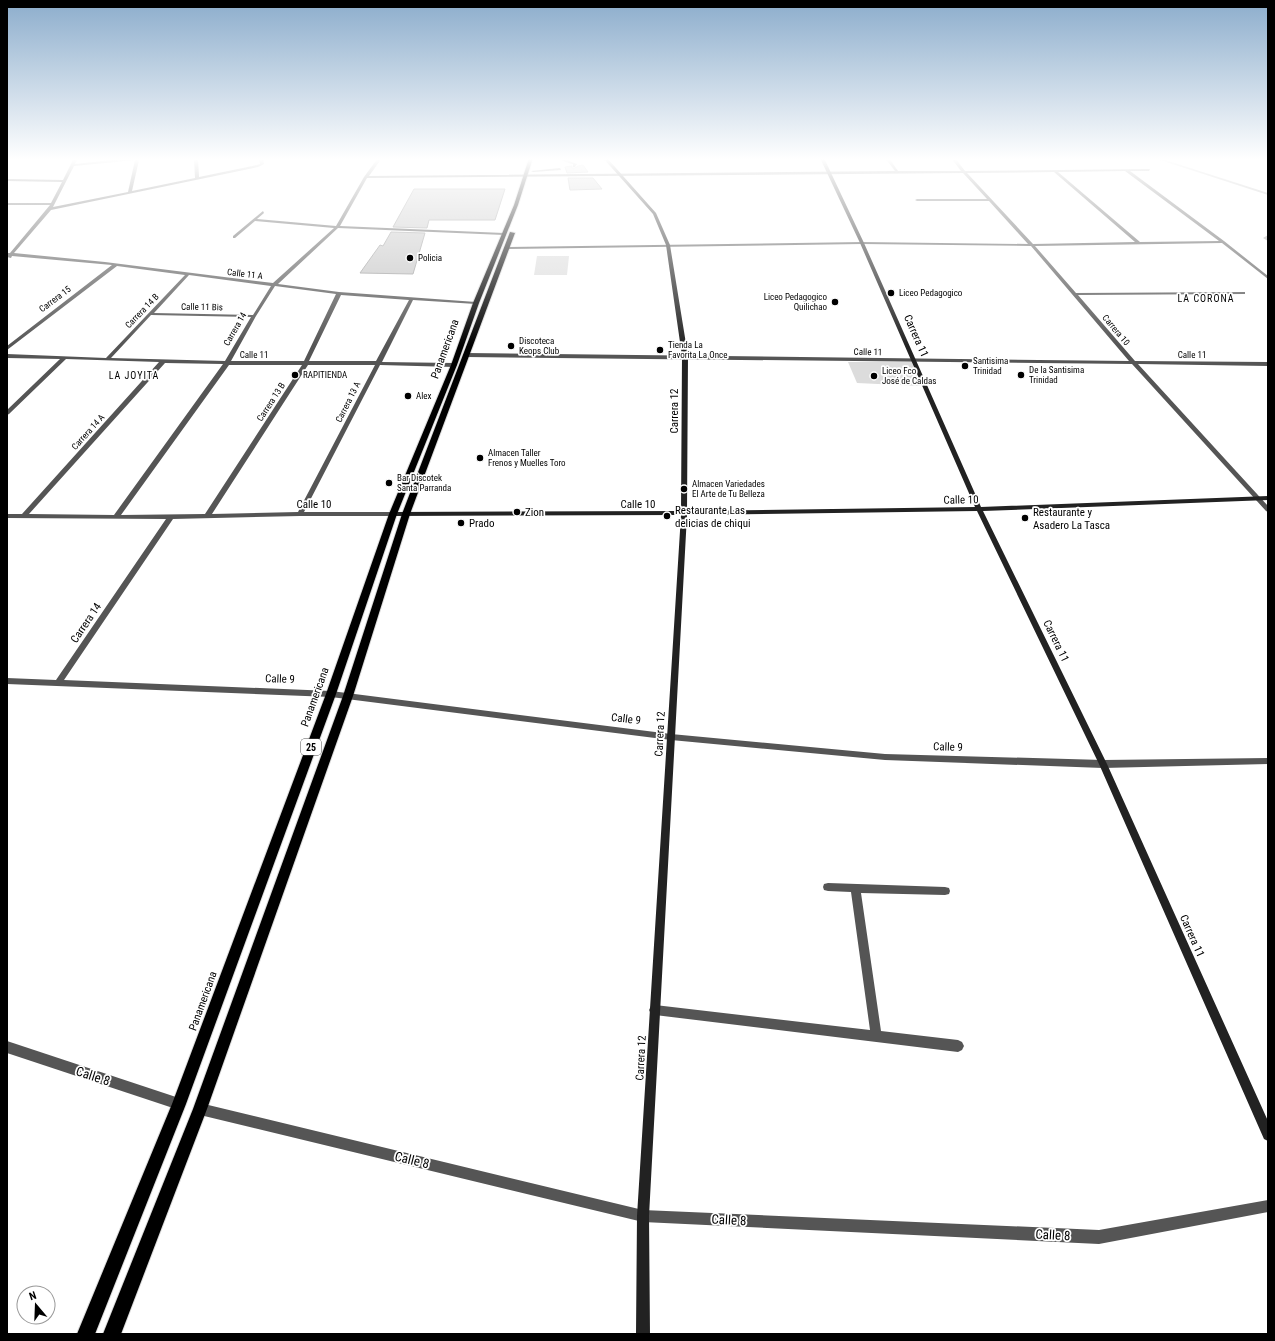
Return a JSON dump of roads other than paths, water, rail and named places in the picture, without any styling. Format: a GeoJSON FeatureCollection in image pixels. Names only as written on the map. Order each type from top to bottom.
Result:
{"type":"FeatureCollection","features":[{"type":"Feature","properties":{"kind":"main road","name":"Panamericana"},"geometry":{"type":"LineString","coordinates":[[86,1334],[179,1104],[331,694],[393,514],[454,365],[476,303],[510,221]]}},
{"type":"Feature","properties":{"kind":"main road","name":"Panamericana"},"geometry":{"type":"LineString","coordinates":[[112,1334],[200,1109],[348,696],[406,514],[467,355],[484,303],[517,221]]}},
{"type":"Feature","properties":{"kind":"street"},"geometry":{"type":"LineString","coordinates":[[7,258],[40,221]]}},
{"type":"Feature","properties":{"kind":"street"},"geometry":{"type":"LineString","coordinates":[[234,237],[252,221]]}},
{"type":"Feature","properties":{"kind":"street"},"geometry":{"type":"LineString","coordinates":[[260,221],[337,227],[504,234]]}},
{"type":"Feature","properties":{"kind":"street","name":"Carrera 14"},"geometry":{"type":"LineString","coordinates":[[116,518],[227,363],[274,285],[337,227],[341,221]]}},
{"type":"Feature","properties":{"kind":"street","name":"Carrera 12"},"geometry":{"type":"LineString","coordinates":[[644,1334],[643,1216],[684,513],[685,356],[668,245],[658,221]]}},
{"type":"Feature","properties":{"kind":"street","name":"Carrera 11"},"geometry":{"type":"LineString","coordinates":[[852,221],[980,509],[1103,764],[1268,1135]]}},
{"type":"Feature","properties":{"kind":"street","name":"Carrera 10"},"geometry":{"type":"LineString","coordinates":[[1009,221],[1134,363],[1268,510]]}},
{"type":"Feature","properties":{"kind":"street"},"geometry":{"type":"LineString","coordinates":[[1113,221],[1139,243]]}},
{"type":"Feature","properties":{"kind":"street"},"geometry":{"type":"LineString","coordinates":[[1194,221],[1268,278]]}},
{"type":"Feature","properties":{"kind":"street"},"geometry":{"type":"LineString","coordinates":[[507,248],[862,243],[1032,245],[1223,242]]}},
{"type":"Feature","properties":{"kind":"street","name":"Calle 11 A"},"geometry":{"type":"LineString","coordinates":[[10,254],[115,265],[339,293],[476,303]]}},
{"type":"Feature","properties":{"kind":"street","name":"Carrera 15"},"geometry":{"type":"LineString","coordinates":[[7,348],[115,265]]}},
{"type":"Feature","properties":{"kind":"street","name":"Carrera 14 B"},"geometry":{"type":"LineString","coordinates":[[108,358],[187,275]]}},
{"type":"Feature","properties":{"kind":"street","name":"Carrera 13 B"},"geometry":{"type":"LineString","coordinates":[[208,515],[306,363],[339,293]]}},
{"type":"Feature","properties":{"kind":"street"},"geometry":{"type":"LineString","coordinates":[[1075,294],[1243,293]]}},
{"type":"Feature","properties":{"kind":"street","name":"Carrera 13 A"},"geometry":{"type":"LineString","coordinates":[[300,514],[412,298]]}},
{"type":"Feature","properties":{"kind":"street","name":"Calle 11 Bis"},"geometry":{"type":"LineString","coordinates":[[150,314],[254,316]]}},
{"type":"Feature","properties":{"kind":"street","name":"Calle 11"},"geometry":{"type":"LineString","coordinates":[[467,355],[685,356],[914,361],[1268,364]]}},
{"type":"Feature","properties":{"kind":"street","name":"Calle 11"},"geometry":{"type":"LineString","coordinates":[[7,356],[108,358],[227,363],[378,363],[454,365]]}},
{"type":"Feature","properties":{"kind":"street"},"geometry":{"type":"LineString","coordinates":[[7,413],[64,358]]}},
{"type":"Feature","properties":{"kind":"street","name":"Carrera 14 A"},"geometry":{"type":"LineString","coordinates":[[24,516],[164,360]]}},
{"type":"Feature","properties":{"kind":"street","name":"Calle 10"},"geometry":{"type":"LineString","coordinates":[[7,516],[116,518],[300,514],[684,513],[980,509],[1268,498]]}},
{"type":"Feature","properties":{"kind":"street","name":"Carrera 14"},"geometry":{"type":"LineString","coordinates":[[59,682],[171,517]]}},
{"type":"Feature","properties":{"kind":"street","name":"Calle 9"},"geometry":{"type":"LineString","coordinates":[[7,681],[331,694],[671,737],[885,757],[1103,764],[1268,761]]}},
{"type":"Feature","properties":{"kind":"street"},"geometry":{"type":"LineString","coordinates":[[828,887],[945,891]]}},
{"type":"Feature","properties":{"kind":"street"},"geometry":{"type":"LineString","coordinates":[[855,888],[876,1036]]}},
{"type":"Feature","properties":{"kind":"street"},"geometry":{"type":"LineString","coordinates":[[655,1010],[958,1046]]}},
{"type":"Feature","properties":{"kind":"street","name":"Calle 8"},"geometry":{"type":"LineString","coordinates":[[7,1047],[179,1104]]}},
{"type":"Feature","properties":{"kind":"street","name":"Calle 8"},"geometry":{"type":"LineString","coordinates":[[200,1109],[643,1216],[1099,1237],[1268,1206]]}},
{"type":"Feature","properties":{"kind":"waterway"},"geometry":{"type":"LineString","coordinates":[[1268,236],[1265,238],[1268,240]]}},
{"type":"Feature","properties":{"kind":"place","name":"Policia"},"geometry":{"type":"Point","coordinates":[410,258]}},
{"type":"Feature","properties":{"kind":"place","name":"Liceo Pedagogico"},"geometry":{"type":"Point","coordinates":[891,293]}},
{"type":"Feature","properties":{"kind":"place","name":"Liceo Pedagogico Quilichao"},"geometry":{"type":"Point","coordinates":[835,302]}},
{"type":"Feature","properties":{"kind":"place","name":"Discoteca Keops Club"},"geometry":{"type":"Point","coordinates":[511,346]}},
{"type":"Feature","properties":{"kind":"place","name":"Tienda La Favorita La Once"},"geometry":{"type":"Point","coordinates":[660,350]}},
{"type":"Feature","properties":{"kind":"place","name":"Santisima Trinidad"},"geometry":{"type":"Point","coordinates":[965,366]}},
{"type":"Feature","properties":{"kind":"place","name":"RAPITIENDA"},"geometry":{"type":"Point","coordinates":[295,375]}},
{"type":"Feature","properties":{"kind":"place","name":"De la Santisima Trinidad"},"geometry":{"type":"Point","coordinates":[1021,375]}},
{"type":"Feature","properties":{"kind":"place","name":"Liceo Fco José de Caldas"},"geometry":{"type":"Point","coordinates":[874,376]}},
{"type":"Feature","properties":{"kind":"place","name":"Alex"},"geometry":{"type":"Point","coordinates":[408,396]}},
{"type":"Feature","properties":{"kind":"place","name":"Almacen Taller Frenos y Muelles Toro"},"geometry":{"type":"Point","coordinates":[480,458]}},
{"type":"Feature","properties":{"kind":"place","name":"Bar Discotek Santa Parranda"},"geometry":{"type":"Point","coordinates":[389,483]}},
{"type":"Feature","properties":{"kind":"place","name":"Almacen Variedades El Arte de Tu Belleza"},"geometry":{"type":"Point","coordinates":[684,489]}},
{"type":"Feature","properties":{"kind":"place","name":"Zion"},"geometry":{"type":"Point","coordinates":[517,512]}},
{"type":"Feature","properties":{"kind":"place","name":"Restaurante Las delicias de chiqui"},"geometry":{"type":"Point","coordinates":[667,516]}},
{"type":"Feature","properties":{"kind":"place","name":"Restaurante y Asadero La Tasca"},"geometry":{"type":"Point","coordinates":[1025,518]}},
{"type":"Feature","properties":{"kind":"place","name":"Prado"},"geometry":{"type":"Point","coordinates":[461,523]}},
{"type":"Feature","properties":{"kind":"district","name":"LA CORONA"},"geometry":{"type":"Point","coordinates":[1206,298]}},
{"type":"Feature","properties":{"kind":"district","name":"LA JOYITA"},"geometry":{"type":"Point","coordinates":[134,375]}}]}
